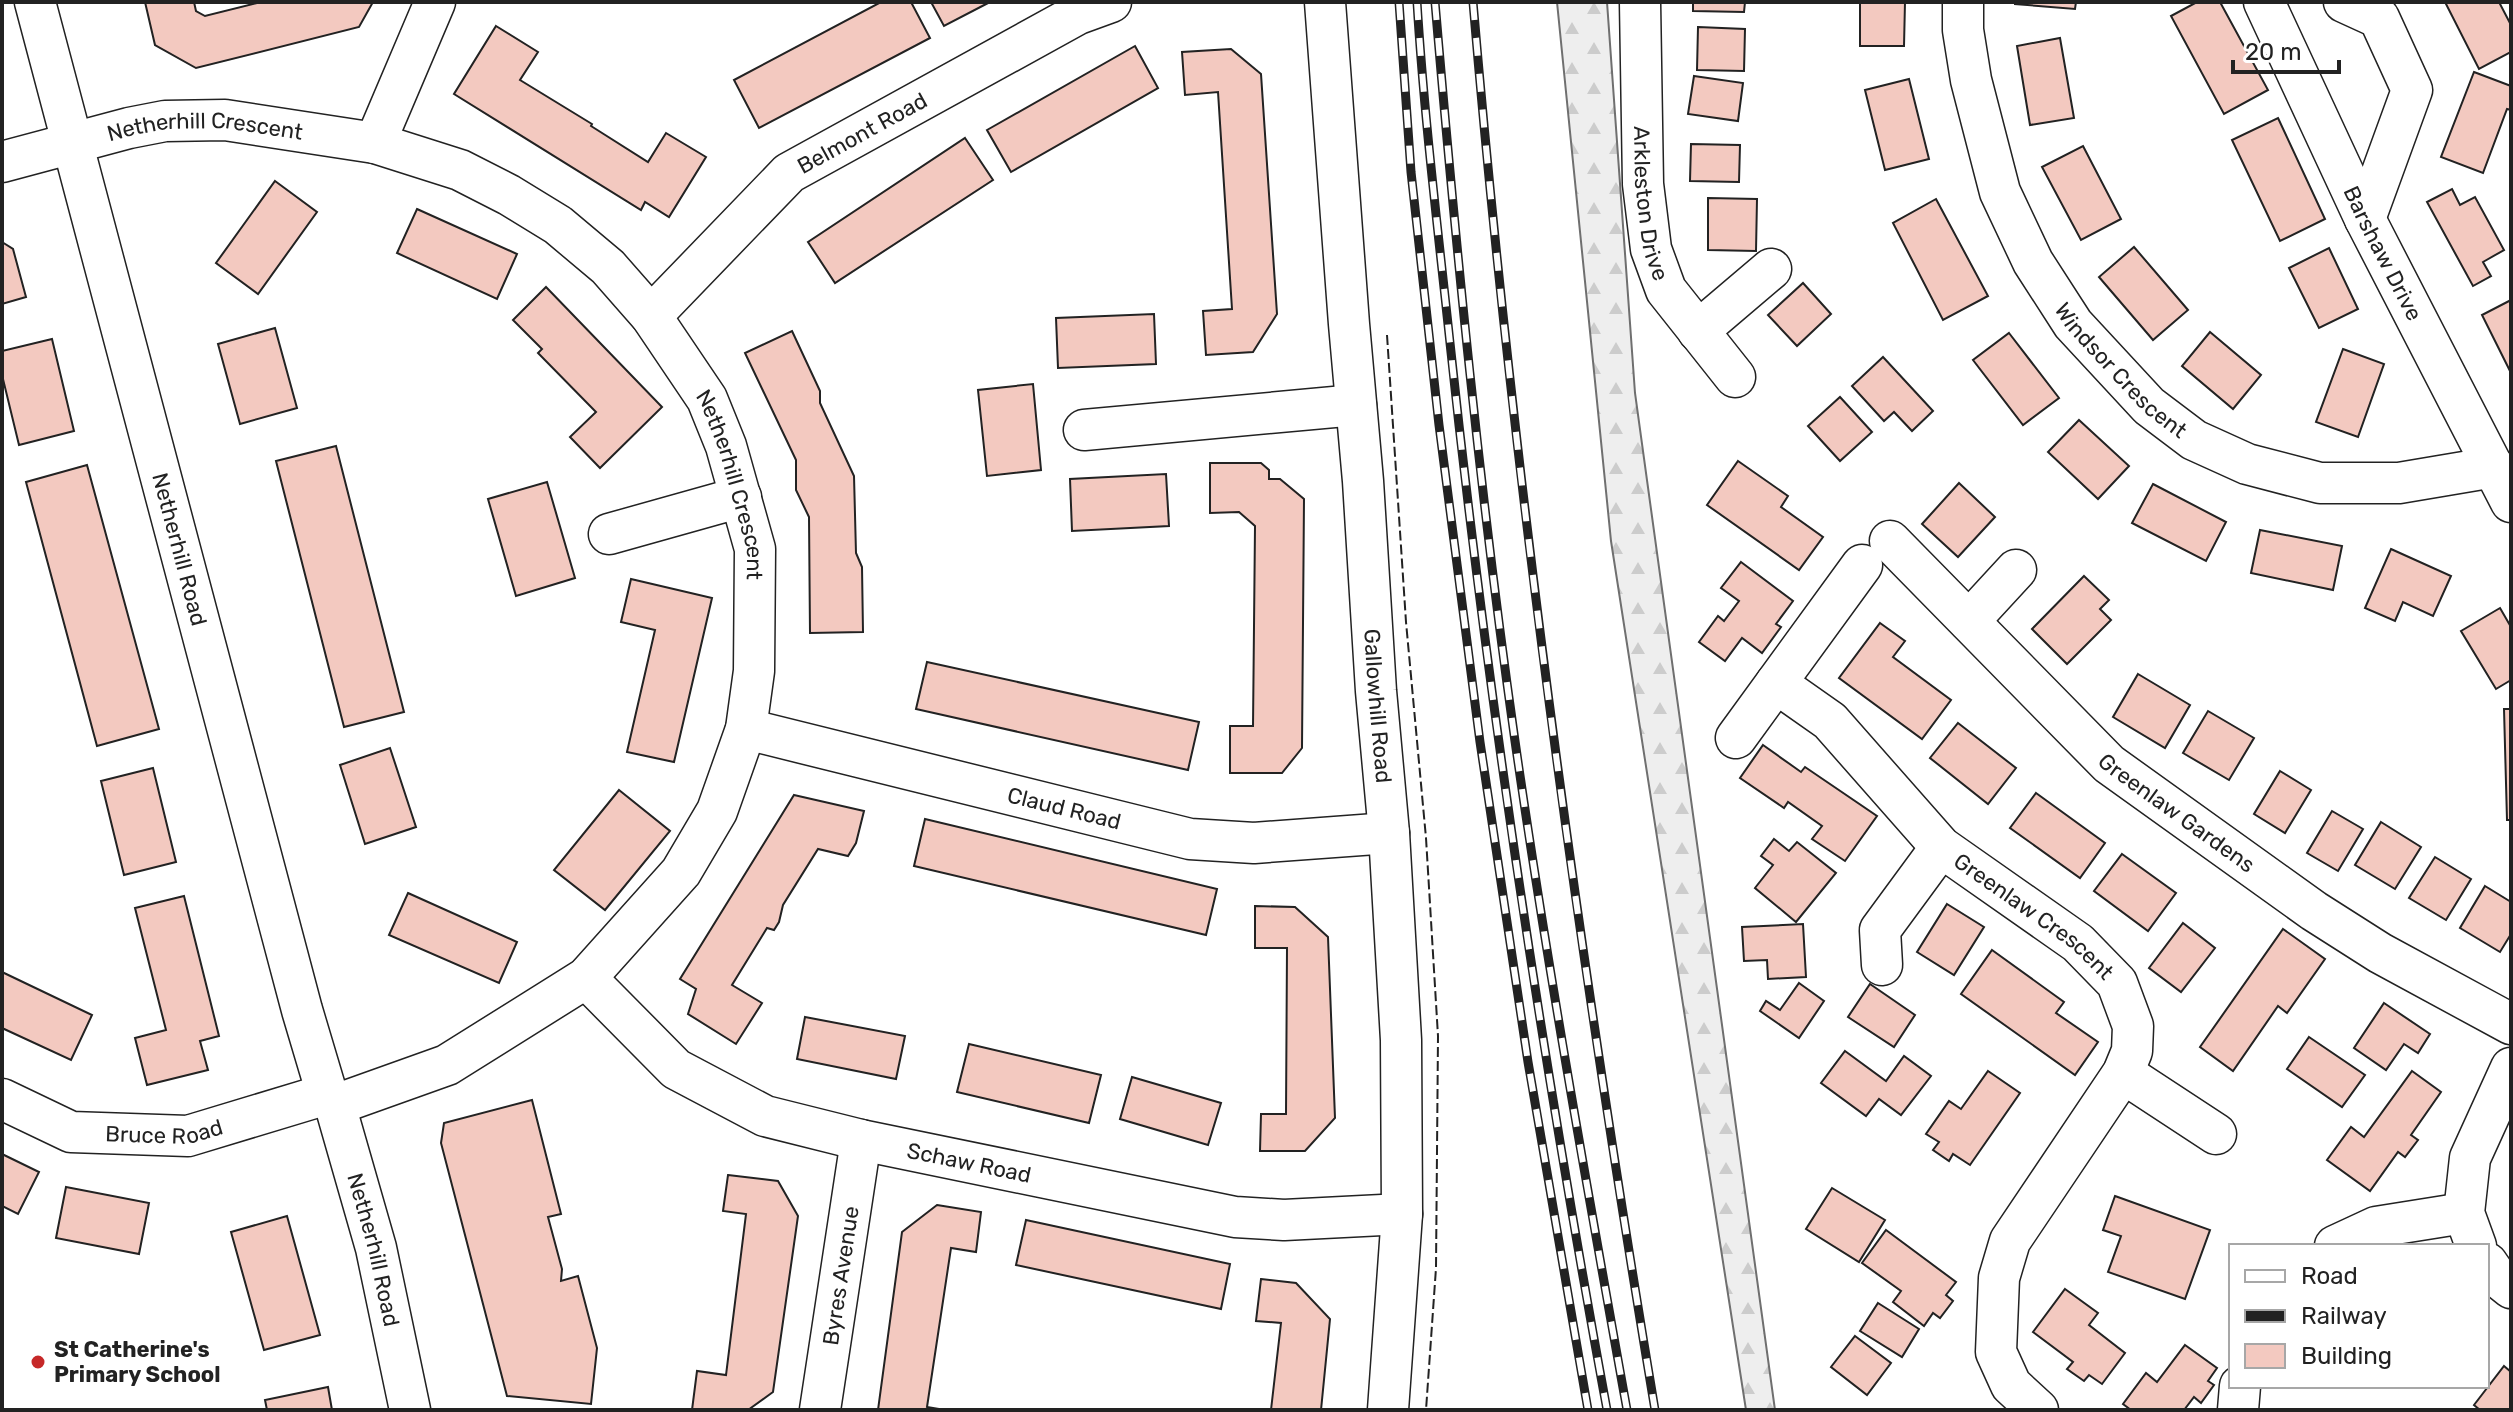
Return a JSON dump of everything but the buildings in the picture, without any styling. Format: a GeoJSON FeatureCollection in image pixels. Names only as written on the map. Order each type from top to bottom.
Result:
{"type":"FeatureCollection","features":[{"type":"Feature","properties":{"kind":"street","name":"Netherhill Road"},"geometry":{"type":"LineString","coordinates":[[35,2],[83,141],[323,1001],[331,1100],[376,1248],[410,1410]]}},
{"type":"Feature","properties":{"kind":"street","name":"Netherhill Road"},"geometry":{"type":"LineString","coordinates":[[60,2],[83,141]]}},
{"type":"Feature","properties":{"kind":"street"},"geometry":{"type":"LineString","coordinates":[[375,143],[435,2]]}},
{"type":"Feature","properties":{"kind":"street","name":"Belmont Road"},"geometry":{"type":"LineString","coordinates":[[651,316],[789,173],[1078,14],[1111,2]]}},
{"type":"Feature","properties":{"kind":"street","name":"Gallowhill Road"},"geometry":{"type":"LineString","coordinates":[[1325,2],[1389,833],[1401,1040],[1402,1214],[1388,1410]]}},
{"type":"Feature","properties":{"kind":"street","name":"Arkleston Drive"},"geometry":{"type":"LineString","coordinates":[[1640,2],[1643,184],[1651,249],[1666,290],[1735,377]]}},
{"type":"Feature","properties":{"kind":"street","name":"Windsor Crescent"},"geometry":{"type":"LineString","coordinates":[[1963,2],[1963,30],[1971,80],[2000,192],[2033,262],[2073,324],[2149,406],[2194,440],[2247,464],[2320,483],[2502,484]]}},
{"type":"Feature","properties":{"kind":"street","name":"Barshaw Drive"},"geometry":{"type":"LineString","coordinates":[[2264,2],[2365,219],[2502,484]]}},
{"type":"Feature","properties":{"kind":"street"},"geometry":{"type":"LineString","coordinates":[[2344,2],[2379,18],[2412,90],[2365,219]]}},
{"type":"Feature","properties":{"kind":"street","name":"Netherhill Crescent"},"geometry":{"type":"LineString","coordinates":[[2,162],[165,121],[225,120],[375,143],[460,170],[558,225],[608,267],[651,316],[707,399],[726,446],[755,549],[754,671],[746,729],[717,811],[681,872],[586,978],[447,1065],[331,1100]]}},
{"type":"Feature","properties":{"kind":"street"},"geometry":{"type":"LineString","coordinates":[[1698,331],[1771,269]]}},
{"type":"Feature","properties":{"kind":"street"},"geometry":{"type":"LineString","coordinates":[[1084,430],[1356,405]]}},
{"type":"Feature","properties":{"kind":"street"},"geometry":{"type":"LineString","coordinates":[[609,534],[741,497]]}},
{"type":"Feature","properties":{"kind":"street","name":"Greenlaw Gardens"},"geometry":{"type":"LineString","coordinates":[[1776,683],[1876,553],[1969,621],[2109,764],[2314,911],[2380,953],[2511,1024]]}},
{"type":"Feature","properties":{"kind":"street"},"geometry":{"type":"LineString","coordinates":[[1969,621],[2016,570]]}},
{"type":"Feature","properties":{"kind":"street"},"geometry":{"type":"LineString","coordinates":[[1736,738],[1776,683]]}},
{"type":"Feature","properties":{"kind":"street","name":"Greenlaw Crescent"},"geometry":{"type":"LineString","coordinates":[[1776,683],[1830,721],[1941,847],[2078,943],[2117,983],[2133,1026],[2132,1051],[2123,1073],[2010,1241],[1999,1278],[1996,1352],[2011,1385],[2038,1410]]}},
{"type":"Feature","properties":{"kind":"street","name":"Claud Road"},"geometry":{"type":"LineString","coordinates":[[746,729],[1190,839],[1254,843],[1389,833]]}},
{"type":"Feature","properties":{"kind":"street"},"geometry":{"type":"LineString","coordinates":[[1882,965],[1880,930],[1941,847]]}},
{"type":"Feature","properties":{"kind":"street","name":"Schaw Road"},"geometry":{"type":"LineString","coordinates":[[586,978],[676,1069],[765,1116],[861,1140],[1235,1217],[1284,1220],[1402,1214]]}},
{"type":"Feature","properties":{"kind":"street"},"geometry":{"type":"LineString","coordinates":[[2339,1244],[2376,1227],[2470,1230],[2470,1158],[2511,1068]]}},
{"type":"Feature","properties":{"kind":"street"},"geometry":{"type":"LineString","coordinates":[[2123,1073],[2216,1134]]}},
{"type":"Feature","properties":{"kind":"street","name":"Bruce Road"},"geometry":{"type":"LineString","coordinates":[[2,1099],[71,1132],[188,1136],[331,1100]]}},
{"type":"Feature","properties":{"kind":"street","name":"Byres Avenue"},"geometry":{"type":"LineString","coordinates":[[820,1410],[861,1140]]}},
{"type":"Feature","properties":{"kind":"street"},"geometry":{"type":"LineString","coordinates":[[2489,1266],[2511,1288]]}},
{"type":"Feature","properties":{"kind":"street"},"geometry":{"type":"LineString","coordinates":[[2238,1410],[2240,1388]]}},
{"type":"Feature","properties":{"kind":"green space"},"geometry":{"type":"Polygon","coordinates":[[[1557,2],[1607,2],[1635,393],[1775,1410],[1746,1410],[1611,541],[1557,2]]]}},
{"type":"Feature","properties":{"kind":"railway"},"geometry":{"type":"LineString","coordinates":[[1399,2],[1411,172],[1439,425],[1480,742],[1528,1062],[1588,1410]]}},
{"type":"Feature","properties":{"kind":"railway"},"geometry":{"type":"LineString","coordinates":[[1417,2],[1450,343],[1499,745],[1560,1144],[1607,1410]]}},
{"type":"Feature","properties":{"kind":"railway"},"geometry":{"type":"LineString","coordinates":[[1435,2],[1470,372],[1502,649],[1554,992],[1627,1410]]}},
{"type":"Feature","properties":{"kind":"railway"},"geometry":{"type":"LineString","coordinates":[[1473,2],[1507,355],[1550,708],[1599,1059],[1655,1410]]}},
{"type":"Feature","properties":{"kind":"fence"},"geometry":{"type":"LineString","coordinates":[[1387,335],[1438,1036],[1436,1268],[1426,1410]]}},
{"type":"Feature","properties":{"kind":"place","name":"St Catherine's Primary School"},"geometry":{"type":"Point","coordinates":[38,1362]}}]}
